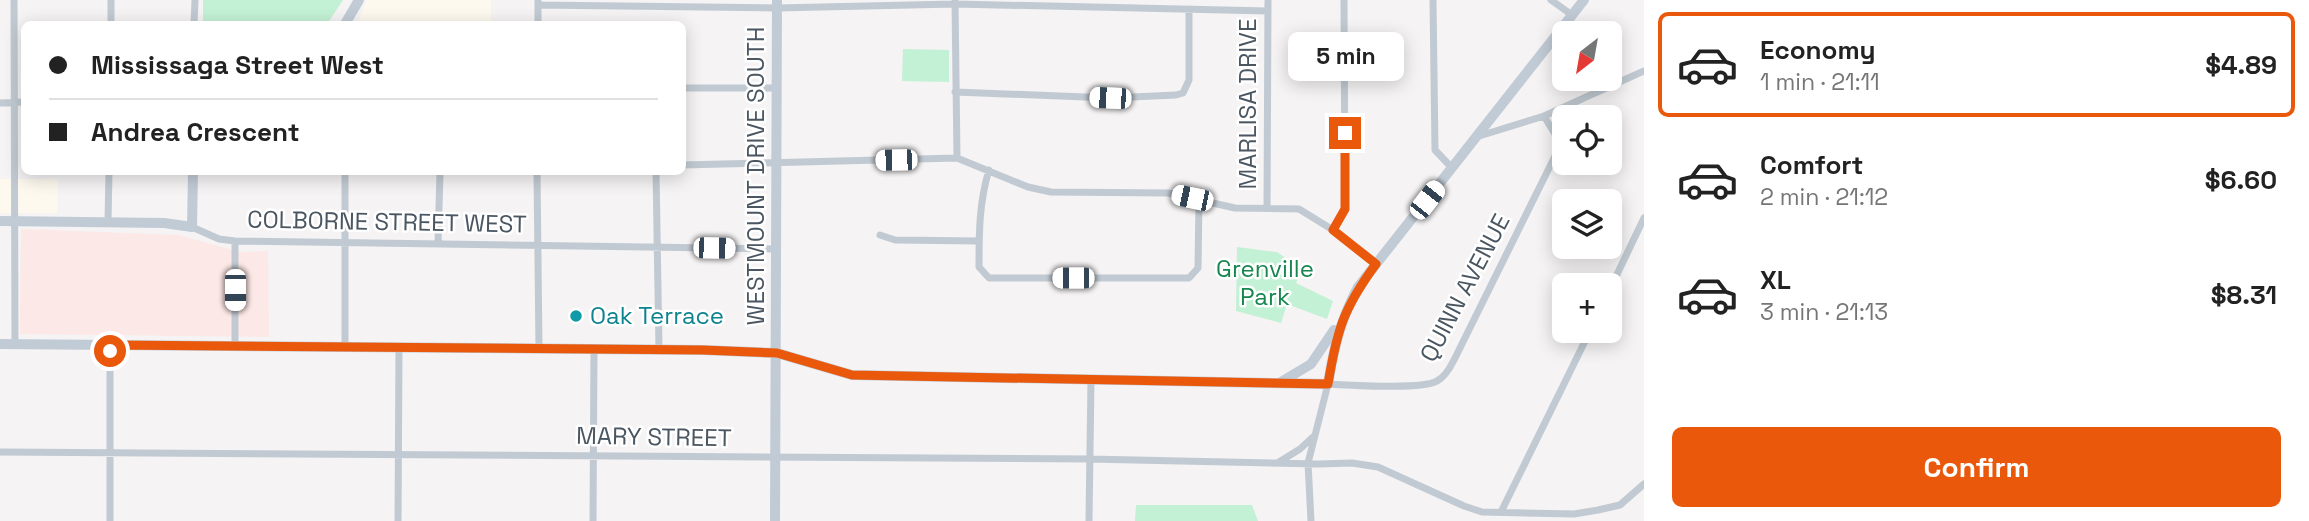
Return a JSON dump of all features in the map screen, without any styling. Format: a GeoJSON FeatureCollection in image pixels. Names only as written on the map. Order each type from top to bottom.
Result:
{"type":"FeatureCollection","features":[{"type":"Feature","properties":{"kind":"street"},"geometry":{"type":"LineString","coordinates":[[14,0],[15,344]]}},
{"type":"Feature","properties":{"kind":"street"},"geometry":{"type":"LineString","coordinates":[[111,0],[111,21]]}},
{"type":"Feature","properties":{"kind":"street"},"geometry":{"type":"LineString","coordinates":[[194,21],[195,0]]}},
{"type":"Feature","properties":{"kind":"street"},"geometry":{"type":"LineString","coordinates":[[347,21],[359,0]]}},
{"type":"Feature","properties":{"kind":"street","name":"MARLISA DRIVE"},"geometry":{"type":"LineString","coordinates":[[1267,208],[1268,0]]}},
{"type":"Feature","properties":{"kind":"street"},"geometry":{"type":"LineString","coordinates":[[1333,230],[1345,209],[1344,0]]}},
{"type":"Feature","properties":{"kind":"street"},"geometry":{"type":"LineString","coordinates":[[1433,0],[1435,150],[1452,168]]}},
{"type":"Feature","properties":{"kind":"street"},"geometry":{"type":"LineString","coordinates":[[1551,0],[1572,15]]}},
{"type":"Feature","properties":{"kind":"street"},"geometry":{"type":"LineString","coordinates":[[1278,383],[1311,364],[1376,264],[1584,0]]}},
{"type":"Feature","properties":{"kind":"street"},"geometry":{"type":"LineString","coordinates":[[538,21],[538,2],[955,2],[1268,10]]}},
{"type":"Feature","properties":{"kind":"street"},"geometry":{"type":"LineString","coordinates":[[955,2],[957,158]]}},
{"type":"Feature","properties":{"kind":"street","name":"WESTMOUNT DRIVE SOUTH"},"geometry":{"type":"LineString","coordinates":[[775,521],[777,4]]}},
{"type":"Feature","properties":{"kind":"street"},"geometry":{"type":"LineString","coordinates":[[956,92],[1110,98],[1168,97],[1183,93],[1189,80],[1189,9]]}},
{"type":"Feature","properties":{"kind":"street"},"geometry":{"type":"LineString","coordinates":[[1475,138],[1544,116],[1644,71]]}},
{"type":"Feature","properties":{"kind":"street"},"geometry":{"type":"LineString","coordinates":[[686,88],[777,88]]}},
{"type":"Feature","properties":{"kind":"street"},"geometry":{"type":"LineString","coordinates":[[0,103],[21,102]]}},
{"type":"Feature","properties":{"kind":"street","name":"QUINN AVENUE"},"geometry":{"type":"LineString","coordinates":[[1328,384],[1421,386],[1438,381],[1446,373],[1561,144],[1544,116]]}},
{"type":"Feature","properties":{"kind":"street"},"geometry":{"type":"LineString","coordinates":[[686,165],[957,158],[1028,187],[1051,192],[1157,192],[1235,208],[1304,211],[1376,264]]}},
{"type":"Feature","properties":{"kind":"street"},"geometry":{"type":"LineString","coordinates":[[989,170],[981,198],[979,267],[989,278],[1189,278],[1198,268],[1199,200]]}},
{"type":"Feature","properties":{"kind":"street"},"geometry":{"type":"LineString","coordinates":[[108,222],[109,175]]}},
{"type":"Feature","properties":{"kind":"street"},"geometry":{"type":"LineString","coordinates":[[192,227],[193,175]]}},
{"type":"Feature","properties":{"kind":"street"},"geometry":{"type":"LineString","coordinates":[[345,175],[345,347]]}},
{"type":"Feature","properties":{"kind":"street"},"geometry":{"type":"LineString","coordinates":[[438,243],[440,175]]}},
{"type":"Feature","properties":{"kind":"street"},"geometry":{"type":"LineString","coordinates":[[537,175],[539,348]]}},
{"type":"Feature","properties":{"kind":"street"},"geometry":{"type":"LineString","coordinates":[[656,175],[659,349]]}},
{"type":"Feature","properties":{"kind":"street"},"geometry":{"type":"LineString","coordinates":[[1618,273],[1644,218]]}},
{"type":"Feature","properties":{"kind":"street","name":"COLBORNE STREET WEST"},"geometry":{"type":"LineString","coordinates":[[0,221],[164,223],[192,227],[219,239],[235,241],[777,249]]}},
{"type":"Feature","properties":{"kind":"street"},"geometry":{"type":"LineString","coordinates":[[880,234],[895,240],[979,242]]}},
{"type":"Feature","properties":{"kind":"street"},"geometry":{"type":"LineString","coordinates":[[235,241],[235,346]]}},
{"type":"Feature","properties":{"kind":"street"},"geometry":{"type":"LineString","coordinates":[[1311,521],[1308,463],[1342,318]]}},
{"type":"Feature","properties":{"kind":"street"},"geometry":{"type":"LineString","coordinates":[[1501,512],[1584,343]]}},
{"type":"Feature","properties":{"kind":"street"},"geometry":{"type":"LineString","coordinates":[[0,344],[659,349],[777,353],[852,375],[1328,384]]}},
{"type":"Feature","properties":{"kind":"street"},"geometry":{"type":"LineString","coordinates":[[110,345],[110,521]]}},
{"type":"Feature","properties":{"kind":"street"},"geometry":{"type":"LineString","coordinates":[[398,521],[399,347]]}},
{"type":"Feature","properties":{"kind":"street"},"geometry":{"type":"LineString","coordinates":[[593,521],[594,349]]}},
{"type":"Feature","properties":{"kind":"street"},"geometry":{"type":"LineString","coordinates":[[1089,521],[1091,380]]}},
{"type":"Feature","properties":{"kind":"street"},"geometry":{"type":"LineString","coordinates":[[1278,463],[1300,449],[1315,435]]}},
{"type":"Feature","properties":{"kind":"street","name":"MARY STREET"},"geometry":{"type":"LineString","coordinates":[[0,452],[1352,463],[1378,467],[1482,512],[1574,514],[1620,505],[1644,484]]}},
{"type":"Feature","properties":{"kind":"shaded area"},"geometry":{"type":"Polygon","coordinates":[[[366,0],[491,0],[491,21],[359,21],[366,0]]]}},
{"type":"Feature","properties":{"kind":"shaded area"},"geometry":{"type":"Polygon","coordinates":[[[0,179],[58,179],[57,213],[0,213],[0,179]]]}},
{"type":"Feature","properties":{"kind":"shaded area"},"geometry":{"type":"Polygon","coordinates":[[[21,229],[178,235],[240,252],[268,251],[269,337],[20,334],[21,229]]]}},
{"type":"Feature","properties":{"kind":"green space"},"geometry":{"type":"Polygon","coordinates":[[[203,0],[343,0],[329,21],[203,21],[203,0]]]}},
{"type":"Feature","properties":{"kind":"green space"},"geometry":{"type":"Polygon","coordinates":[[[903,49],[949,50],[949,82],[902,81],[903,49]]]}},
{"type":"Feature","properties":{"kind":"green space","name":"Grenville Park"},"geometry":{"type":"Polygon","coordinates":[[[1237,247],[1277,252],[1302,269],[1296,283],[1333,301],[1327,319],[1287,304],[1281,323],[1236,311],[1237,247]]]}},
{"type":"Feature","properties":{"kind":"green space"},"geometry":{"type":"Polygon","coordinates":[[[1136,505],[1252,505],[1258,521],[1135,521],[1136,505]]]}},
{"type":"Feature","properties":{"kind":"place","name":"Oak Terrace"},"geometry":{"type":"Point","coordinates":[576,316]}},
{"type":"Feature","properties":{"kind":"route"},"geometry":{"type":"LineString","coordinates":[[110,351],[110,345],[703,350],[777,353],[852,375],[1328,384],[1335,342],[1344,314],[1376,264],[1333,230],[1345,209],[1345,133]]}}]}
